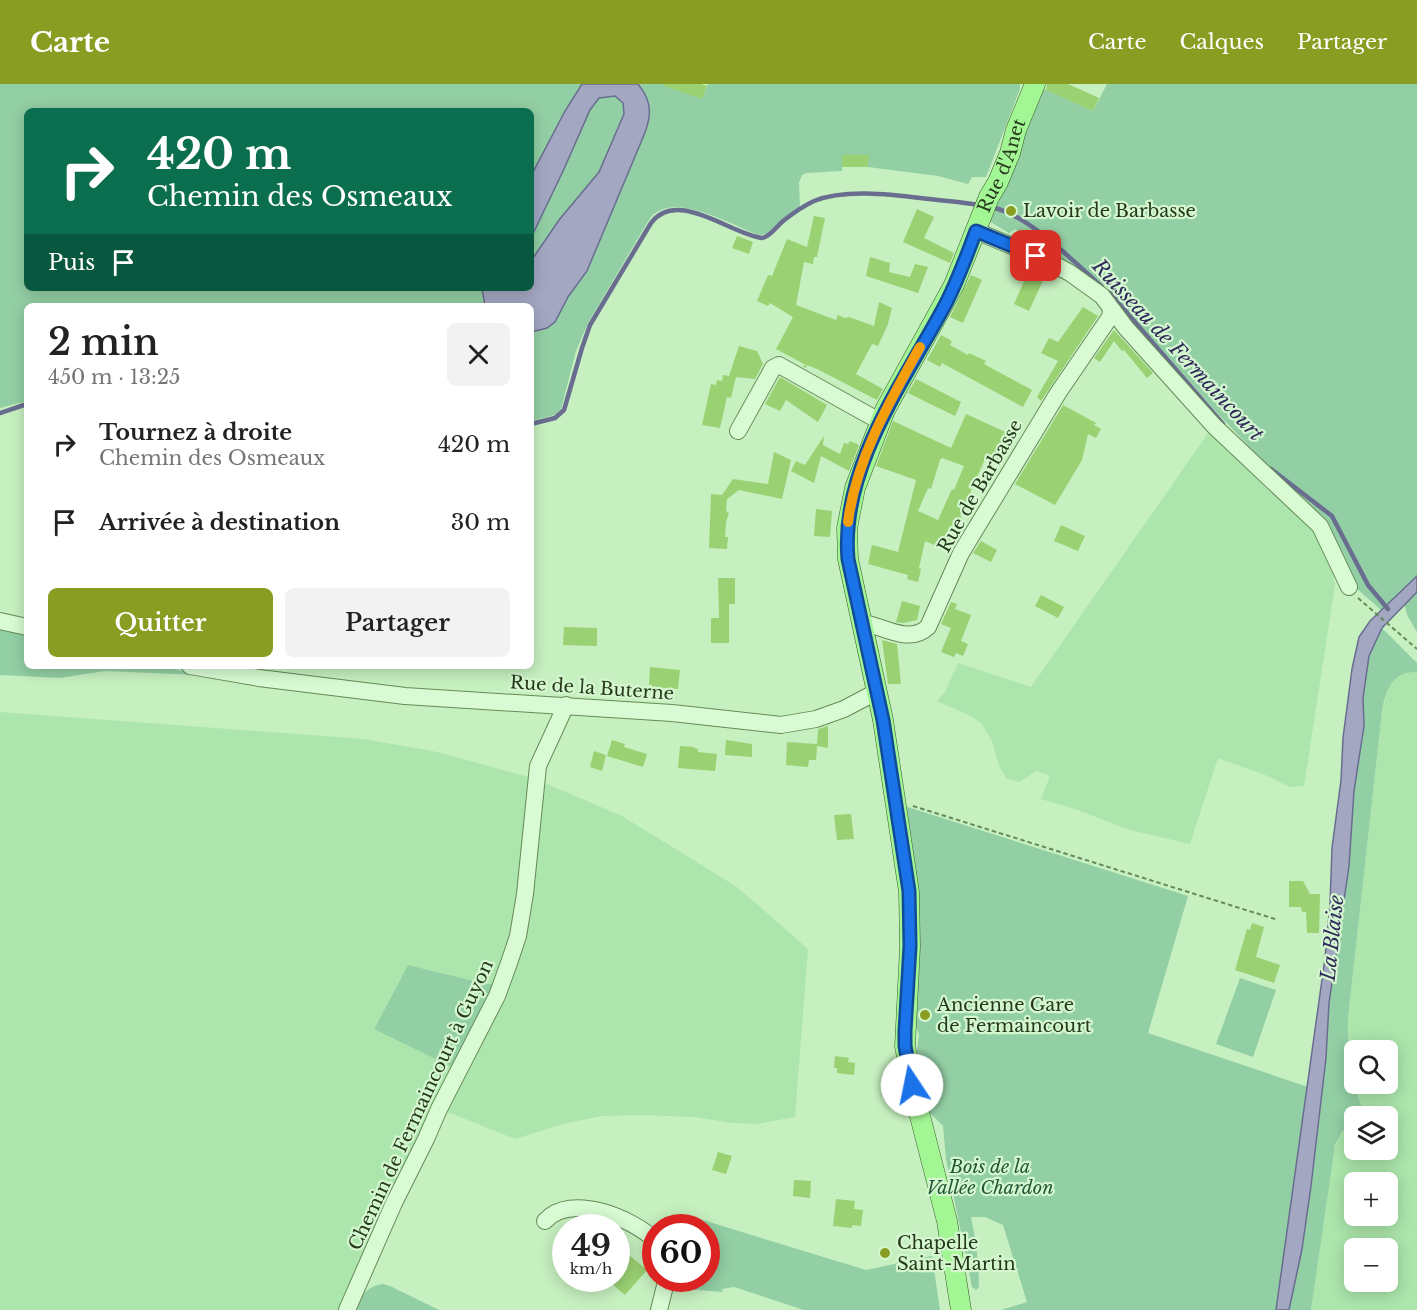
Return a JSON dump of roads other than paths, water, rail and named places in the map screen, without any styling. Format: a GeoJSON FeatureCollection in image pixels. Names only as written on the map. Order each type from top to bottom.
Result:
{"type":"FeatureCollection","features":[{"type":"Feature","properties":{"kind":"main road","name":"Rue d'Anet"},"geometry":{"type":"LineString","coordinates":[[961,1310],[946,1221],[907,1056],[905,1031],[909,891],[896,800],[848,559],[847,528],[855,488],[889,401],[948,299],[989,197],[998,182],[1035,84]]}},
{"type":"Feature","properties":{"kind":"main road","name":"Rue d'Anet"},"geometry":{"type":"LineString","coordinates":[[874,693],[907,985]]}},
{"type":"Feature","properties":{"kind":"street"},"geometry":{"type":"LineString","coordinates":[[979,225],[1070,273],[1102,296],[1111,310],[1214,426],[1320,526],[1349,587]]}},
{"type":"Feature","properties":{"kind":"street","name":"Rue de Barbasse"},"geometry":{"type":"LineString","coordinates":[[861,622],[907,636],[918,634],[928,627],[961,553],[1058,393],[1110,317],[1111,310]]}},
{"type":"Feature","properties":{"kind":"street"},"geometry":{"type":"LineString","coordinates":[[738,431],[773,368],[779,365],[881,422]]}},
{"type":"Feature","properties":{"kind":"street"},"geometry":{"type":"LineString","coordinates":[[0,621],[24,626]]}},
{"type":"Feature","properties":{"kind":"street","name":"Rue de la Buterne"},"geometry":{"type":"LineString","coordinates":[[207,669],[259,678],[405,696],[672,713],[781,725],[816,719],[844,709],[874,693]]}},
{"type":"Feature","properties":{"kind":"street","name":"Chemin de Fermaincourt à Guyon"},"geometry":{"type":"LineString","coordinates":[[347,1310],[394,1203],[497,996],[509,963],[518,936],[525,894],[538,766],[566,705]]}},
{"type":"Feature","properties":{"kind":"street"},"geometry":{"type":"LineString","coordinates":[[545,1221],[551,1214],[572,1208],[600,1212],[625,1220],[642,1229]]}},
{"type":"Feature","properties":{"kind":"street"},"geometry":{"type":"LineString","coordinates":[[659,1310],[664,1292]]}},
{"type":"Feature","properties":{"kind":"water"},"geometry":{"type":"Polygon","coordinates":[[[582,84],[638,84],[646,96],[649,115],[644,135],[587,271],[568,297],[555,322],[547,328],[534,331],[534,303],[484,303],[482,291],[534,291],[534,257],[559,220],[599,172],[624,114],[623,103],[615,96],[599,98],[590,110],[534,232],[534,170],[582,84]]]}},
{"type":"Feature","properties":{"kind":"water","name":"La Blaise"},"geometry":{"type":"Polygon","coordinates":[[[1417,576],[1417,592],[1382,628],[1369,656],[1363,698],[1364,726],[1354,791],[1349,866],[1329,1003],[1326,1058],[1311,1186],[1302,1249],[1289,1310],[1276,1310],[1325,958],[1332,848],[1352,669],[1359,637],[1370,621],[1417,576]]]}},
{"type":"Feature","properties":{"kind":"waterway","name":"Ruisseau de Fermaincourt"},"geometry":{"type":"LineString","coordinates":[[534,423],[555,418],[564,410],[590,325],[651,223],[662,213],[675,210],[689,211],[762,238],[806,205],[827,197],[886,194],[979,205]]}},
{"type":"Feature","properties":{"kind":"waterway","name":"Ruisseau de Fermaincourt"},"geometry":{"type":"LineString","coordinates":[[991,207],[1020,219],[1035,229],[1102,287]]}},
{"type":"Feature","properties":{"kind":"waterway","name":"Ruisseau de Fermaincourt"},"geometry":{"type":"LineString","coordinates":[[1109,292],[1223,424]]}},
{"type":"Feature","properties":{"kind":"waterway","name":"Ruisseau de Fermaincourt"},"geometry":{"type":"LineString","coordinates":[[0,413],[24,405]]}},
{"type":"Feature","properties":{"kind":"waterway","name":"Ruisseau de Fermaincourt"},"geometry":{"type":"LineString","coordinates":[[1271,469],[1332,516],[1368,585],[1388,609]]}},
{"type":"Feature","properties":{"kind":"place","name":"Lavoir de Barbasse"},"geometry":{"type":"Point","coordinates":[1011,211]}},
{"type":"Feature","properties":{"kind":"place","name":"Ancienne Gare de Fermaincourt"},"geometry":{"type":"Point","coordinates":[925,1015]}},
{"type":"Feature","properties":{"kind":"place","name":"Chapelle Saint-Martin"},"geometry":{"type":"Point","coordinates":[885,1253]}},
{"type":"Feature","properties":{"kind":"park label","name":"Bois de la Vallée Chardon"},"geometry":{"type":"Point","coordinates":[990,1177]}}]}
